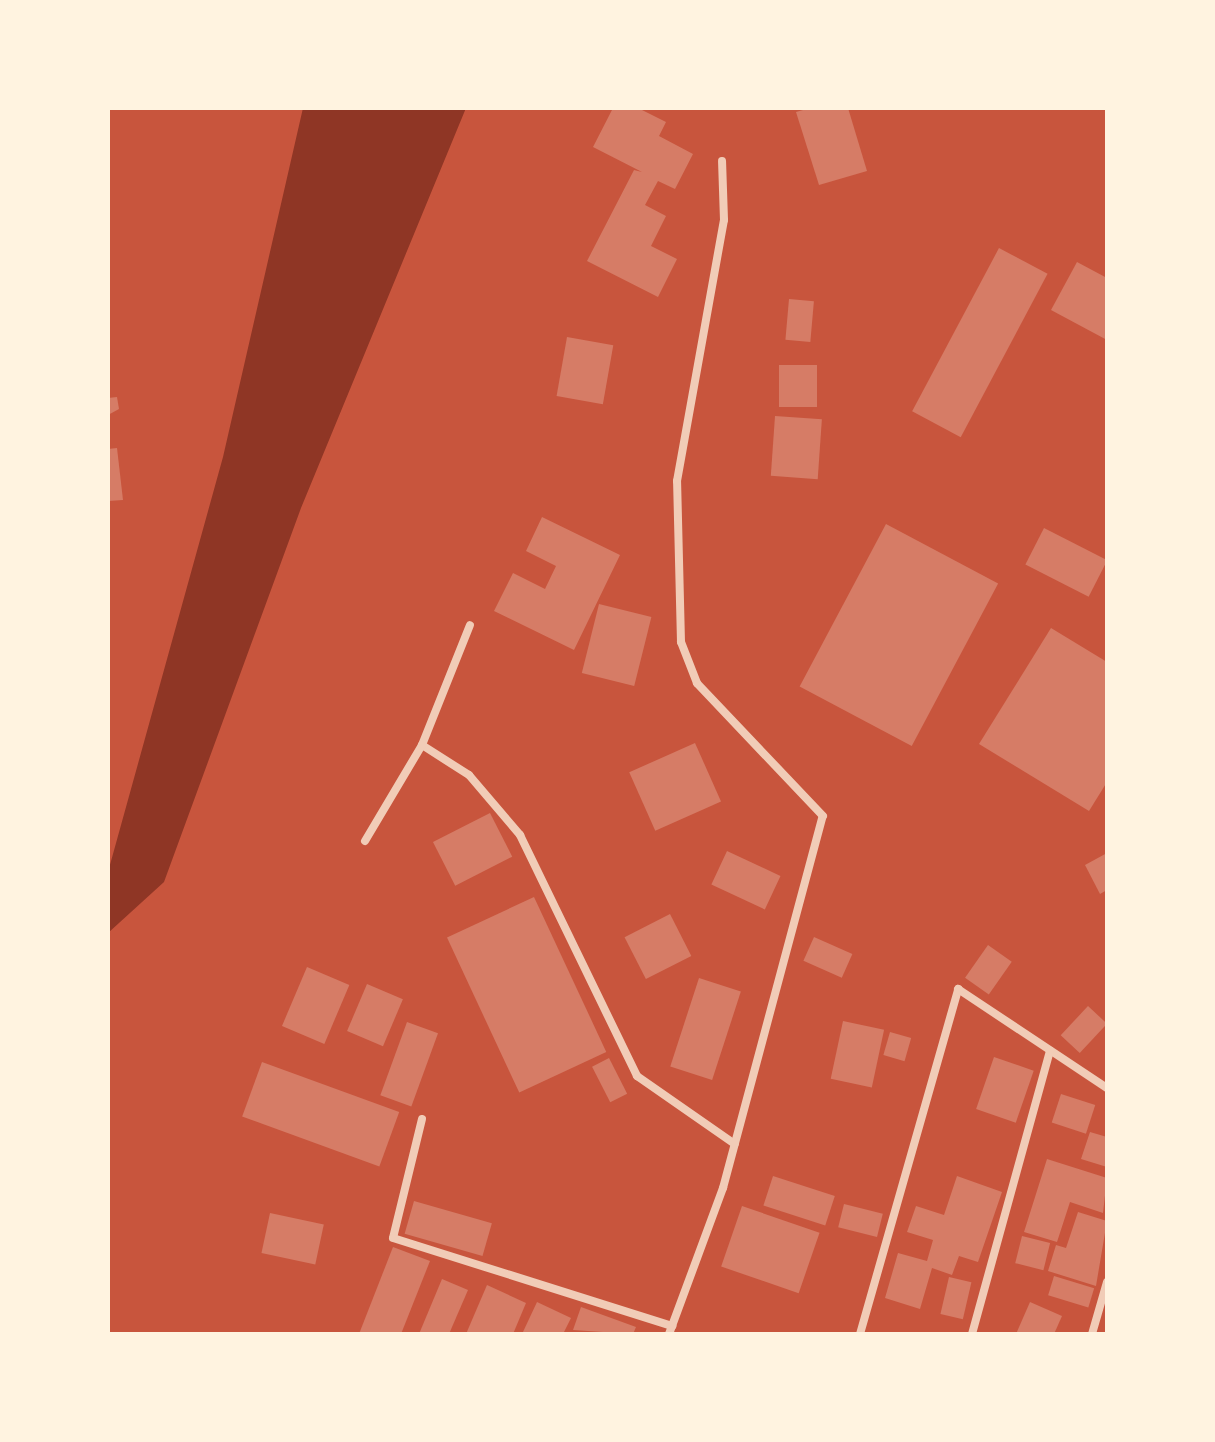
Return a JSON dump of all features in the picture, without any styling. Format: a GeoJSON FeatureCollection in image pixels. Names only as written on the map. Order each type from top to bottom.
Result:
{"type":"FeatureCollection","features":[{"type":"Feature","properties":{"kind":"street"},"geometry":{"type":"LineString","coordinates":[[422,1119],[393,1238],[670,1330],[735,1144],[823,816],[697,683],[681,642],[677,481],[724,220],[722,161]]}},
{"type":"Feature","properties":{"kind":"street"},"geometry":{"type":"LineString","coordinates":[[365,841],[422,745],[470,625]]}},
{"type":"Feature","properties":{"kind":"street"},"geometry":{"type":"LineString","coordinates":[[422,745],[469,775],[520,835],[637,1076],[735,1144]]}},
{"type":"Feature","properties":{"kind":"street"},"geometry":{"type":"LineString","coordinates":[[860,1334],[958,989],[1107,1088]]}},
{"type":"Feature","properties":{"kind":"street"},"geometry":{"type":"LineString","coordinates":[[972,1334],[1050,1051]]}},
{"type":"Feature","properties":{"kind":"street"},"geometry":{"type":"LineString","coordinates":[[1092,1334],[1107,1282]]}},
{"type":"Feature","properties":{"kind":"shaded area"},"geometry":{"type":"Polygon","coordinates":[[[303,108],[466,108],[301,508],[164,882],[108,933],[108,872],[223,457],[303,108]]]}},
{"type":"Feature","properties":{"kind":"building"},"geometry":{"type":"Polygon","coordinates":[[[613,108],[638,108],[666,122],[659,136],[693,154],[675,189],[658,181],[645,205],[666,216],[651,246],[677,259],[658,297],[587,261],[634,170],[642,172],[593,147],[613,108]]]}},
{"type":"Feature","properties":{"kind":"building"},"geometry":{"type":"Polygon","coordinates":[[[810,108],[848,108],[867,171],[819,185],[796,112],[810,108]]]}},
{"type":"Feature","properties":{"kind":"building"},"geometry":{"type":"Polygon","coordinates":[[[999,248],[1048,274],[961,437],[912,411],[999,248]]]}},
{"type":"Feature","properties":{"kind":"building"},"geometry":{"type":"Polygon","coordinates":[[[1077,262],[1107,278],[1107,340],[1051,310],[1077,262]]]}},
{"type":"Feature","properties":{"kind":"building"},"geometry":{"type":"Polygon","coordinates":[[[789,299],[814,301],[810,342],[785,340],[789,299]]]}},
{"type":"Feature","properties":{"kind":"building"},"geometry":{"type":"Polygon","coordinates":[[[567,337],[613,345],[603,404],[557,396],[567,337]]]}},
{"type":"Feature","properties":{"kind":"building"},"geometry":{"type":"Polygon","coordinates":[[[779,365],[817,365],[817,407],[779,407],[779,365]]]}},
{"type":"Feature","properties":{"kind":"building"},"geometry":{"type":"Polygon","coordinates":[[[117,397],[119,409],[108,415],[108,398],[117,397]]]}},
{"type":"Feature","properties":{"kind":"building"},"geometry":{"type":"Polygon","coordinates":[[[775,416],[822,419],[818,479],[771,476],[775,416]]]}},
{"type":"Feature","properties":{"kind":"building"},"geometry":{"type":"Polygon","coordinates":[[[117,448],[123,500],[108,501],[108,449],[117,448]]]}},
{"type":"Feature","properties":{"kind":"building"},"geometry":{"type":"Polygon","coordinates":[[[542,517],[620,555],[574,650],[494,611],[513,573],[545,589],[556,566],[526,551],[542,517]]]}},
{"type":"Feature","properties":{"kind":"building"},"geometry":{"type":"Polygon","coordinates":[[[886,524],[998,584],[912,746],[800,686],[886,524]]]}},
{"type":"Feature","properties":{"kind":"building"},"geometry":{"type":"Polygon","coordinates":[[[1044,528],[1107,560],[1089,597],[1025,565],[1044,528]]]}},
{"type":"Feature","properties":{"kind":"building"},"geometry":{"type":"Polygon","coordinates":[[[599,604],[651,617],[634,686],[582,673],[599,604]]]}},
{"type":"Feature","properties":{"kind":"building"},"geometry":{"type":"Polygon","coordinates":[[[1051,628],[1107,662],[1107,782],[1089,811],[979,744],[1051,628]]]}},
{"type":"Feature","properties":{"kind":"building"},"geometry":{"type":"Polygon","coordinates":[[[695,743],[721,801],[655,831],[629,772],[695,743]]]}},
{"type":"Feature","properties":{"kind":"building"},"geometry":{"type":"Polygon","coordinates":[[[490,813],[512,857],[455,886],[433,842],[490,813]]]}},
{"type":"Feature","properties":{"kind":"building"},"geometry":{"type":"Polygon","coordinates":[[[727,851],[780,876],[765,909],[711,885],[727,851]]]}},
{"type":"Feature","properties":{"kind":"building"},"geometry":{"type":"Polygon","coordinates":[[[1107,853],[1107,890],[1100,894],[1085,865],[1107,853]]]}},
{"type":"Feature","properties":{"kind":"building"},"geometry":{"type":"Polygon","coordinates":[[[534,897],[606,1052],[519,1093],[447,938],[534,897]]]}},
{"type":"Feature","properties":{"kind":"building"},"geometry":{"type":"Polygon","coordinates":[[[670,914],[691,956],[646,979],[625,937],[670,914]]]}},
{"type":"Feature","properties":{"kind":"building"},"geometry":{"type":"Polygon","coordinates":[[[814,937],[852,954],[842,978],[803,961],[814,937]]]}},
{"type":"Feature","properties":{"kind":"building"},"geometry":{"type":"Polygon","coordinates":[[[988,945],[1012,962],[989,994],[965,978],[988,945]]]}},
{"type":"Feature","properties":{"kind":"building"},"geometry":{"type":"Polygon","coordinates":[[[307,967],[349,985],[324,1044],[282,1026],[307,967]]]}},
{"type":"Feature","properties":{"kind":"building"},"geometry":{"type":"Polygon","coordinates":[[[699,978],[741,992],[712,1080],[670,1066],[699,978]]]}},
{"type":"Feature","properties":{"kind":"building"},"geometry":{"type":"Polygon","coordinates":[[[367,984],[403,999],[383,1046],[347,1031],[367,984]]]}},
{"type":"Feature","properties":{"kind":"building"},"geometry":{"type":"Polygon","coordinates":[[[1088,1006],[1107,1024],[1080,1053],[1061,1035],[1088,1006]]]}},
{"type":"Feature","properties":{"kind":"building"},"geometry":{"type":"Polygon","coordinates":[[[843,1021],[884,1030],[872,1087],[831,1079],[843,1021]]]}},
{"type":"Feature","properties":{"kind":"building"},"geometry":{"type":"Polygon","coordinates":[[[407,1022],[438,1033],[411,1107],[380,1095],[407,1022]]]}},
{"type":"Feature","properties":{"kind":"building"},"geometry":{"type":"Polygon","coordinates":[[[890,1032],[911,1038],[905,1061],[883,1055],[890,1032]]]}},
{"type":"Feature","properties":{"kind":"building"},"geometry":{"type":"Polygon","coordinates":[[[994,1057],[1034,1071],[1016,1123],[976,1109],[994,1057]]]}},
{"type":"Feature","properties":{"kind":"building"},"geometry":{"type":"Polygon","coordinates":[[[609,1058],[627,1094],[610,1102],[592,1067],[609,1058]]]}},
{"type":"Feature","properties":{"kind":"building"},"geometry":{"type":"Polygon","coordinates":[[[262,1062],[399,1112],[379,1166],[242,1117],[262,1062]]]}},
{"type":"Feature","properties":{"kind":"building"},"geometry":{"type":"Polygon","coordinates":[[[1061,1094],[1095,1105],[1086,1134],[1052,1123],[1061,1094]]]}},
{"type":"Feature","properties":{"kind":"building"},"geometry":{"type":"Polygon","coordinates":[[[1090,1132],[1107,1137],[1107,1167],[1081,1159],[1090,1132]]]}},
{"type":"Feature","properties":{"kind":"building"},"geometry":{"type":"Polygon","coordinates":[[[1047,1159],[1107,1178],[1103,1213],[1070,1202],[1057,1242],[1024,1232],[1047,1159]]]}},
{"type":"Feature","properties":{"kind":"building"},"geometry":{"type":"Polygon","coordinates":[[[773,1176],[835,1196],[825,1226],[763,1205],[773,1176]]]}},
{"type":"Feature","properties":{"kind":"building"},"geometry":{"type":"Polygon","coordinates":[[[957,1176],[1002,1192],[978,1262],[959,1256],[952,1275],[932,1268],[920,1309],[885,1298],[898,1253],[927,1261],[933,1240],[907,1232],[916,1206],[944,1215],[957,1176]]]}},
{"type":"Feature","properties":{"kind":"building"},"geometry":{"type":"Polygon","coordinates":[[[414,1201],[492,1223],[482,1256],[405,1234],[414,1201]]]}},
{"type":"Feature","properties":{"kind":"building"},"geometry":{"type":"Polygon","coordinates":[[[844,1204],[883,1214],[877,1237],[838,1227],[844,1204]]]}},
{"type":"Feature","properties":{"kind":"building"},"geometry":{"type":"Polygon","coordinates":[[[742,1206],[820,1233],[799,1293],[721,1267],[742,1206]]]}},
{"type":"Feature","properties":{"kind":"building"},"geometry":{"type":"Polygon","coordinates":[[[1078,1212],[1107,1221],[1096,1286],[1048,1271],[1056,1245],[1066,1248],[1078,1212]]]}},
{"type":"Feature","properties":{"kind":"building"},"geometry":{"type":"Polygon","coordinates":[[[270,1213],[324,1224],[315,1265],[261,1253],[270,1213]]]}},
{"type":"Feature","properties":{"kind":"building"},"geometry":{"type":"Polygon","coordinates":[[[1022,1236],[1050,1243],[1043,1270],[1015,1263],[1022,1236]]]}},
{"type":"Feature","properties":{"kind":"building"},"geometry":{"type":"Polygon","coordinates":[[[393,1247],[430,1261],[401,1334],[359,1334],[393,1247]]]}},
{"type":"Feature","properties":{"kind":"building"},"geometry":{"type":"Polygon","coordinates":[[[1054,1276],[1094,1288],[1088,1307],[1048,1295],[1054,1276]]]}},
{"type":"Feature","properties":{"kind":"building"},"geometry":{"type":"Polygon","coordinates":[[[949,1277],[971,1282],[963,1319],[940,1314],[949,1277]]]}},
{"type":"Feature","properties":{"kind":"building"},"geometry":{"type":"Polygon","coordinates":[[[442,1279],[468,1290],[449,1334],[419,1334],[442,1279]]]}},
{"type":"Feature","properties":{"kind":"building"},"geometry":{"type":"Polygon","coordinates":[[[487,1285],[526,1303],[513,1334],[466,1334],[487,1285]]]}},
{"type":"Feature","properties":{"kind":"building"},"geometry":{"type":"Polygon","coordinates":[[[537,1302],[571,1318],[563,1334],[522,1334],[537,1302]]]}},
{"type":"Feature","properties":{"kind":"building"},"geometry":{"type":"Polygon","coordinates":[[[1030,1302],[1062,1316],[1054,1334],[1016,1334],[1030,1302]]]}},
{"type":"Feature","properties":{"kind":"building"},"geometry":{"type":"Polygon","coordinates":[[[581,1307],[636,1327],[633,1334],[573,1330],[581,1307]]]}}]}
